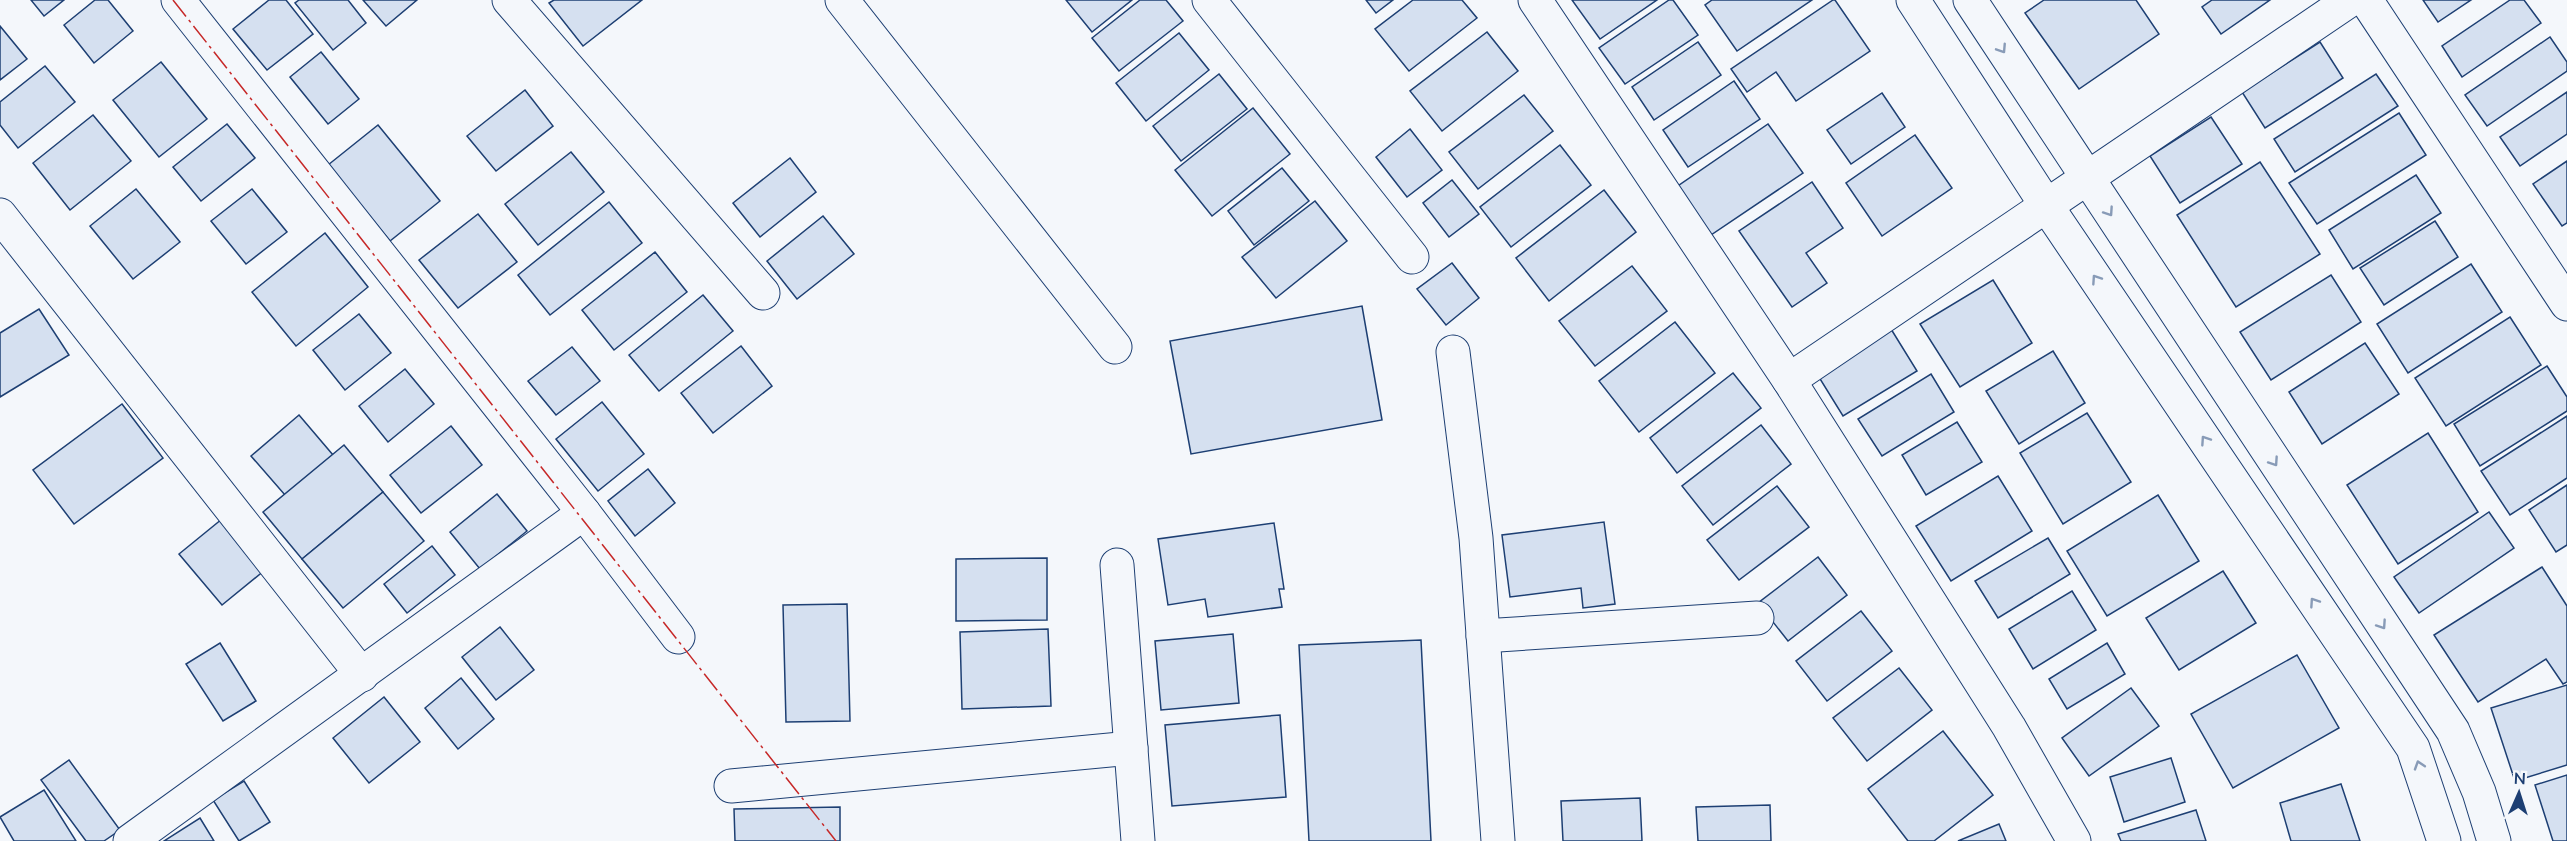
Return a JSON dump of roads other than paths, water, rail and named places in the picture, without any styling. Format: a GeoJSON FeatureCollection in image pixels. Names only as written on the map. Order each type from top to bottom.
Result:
{"type":"FeatureCollection","features":[{"type":"Feature","properties":{"kind":"street"},"geometry":{"type":"LineString","coordinates":[[178,0],[584,513],[678,637]]}},
{"type":"Feature","properties":{"kind":"street"},"geometry":{"type":"LineString","coordinates":[[509,0],[763,293]]}},
{"type":"Feature","properties":{"kind":"street"},"geometry":{"type":"LineString","coordinates":[[843,0],[1115,347]]}},
{"type":"Feature","properties":{"kind":"street"},"geometry":{"type":"LineString","coordinates":[[1209,0],[1412,257]]}},
{"type":"Feature","properties":{"kind":"street"},"geometry":{"type":"LineString","coordinates":[[1535,0],[1789,380],[2009,727],[2074,841]]}},
{"type":"Feature","properties":{"kind":"street"},"geometry":{"type":"LineString","coordinates":[[1913,0],[2046,205],[2413,748],[2444,841]]}},
{"type":"Feature","properties":{"kind":"street"},"geometry":{"type":"LineString","coordinates":[[1970,0],[2452,731],[2479,792],[2494,841]]}},
{"type":"Feature","properties":{"kind":"street"},"geometry":{"type":"LineString","coordinates":[[1789,380],[2349,0]]}},
{"type":"Feature","properties":{"kind":"street"},"geometry":{"type":"LineString","coordinates":[[2366,0],[2567,304]]}},
{"type":"Feature","properties":{"kind":"street"},"geometry":{"type":"LineString","coordinates":[[0,215],[362,675]]}},
{"type":"Feature","properties":{"kind":"street"},"geometry":{"type":"LineString","coordinates":[[1453,352],[1476,538],[1498,841]]}},
{"type":"Feature","properties":{"kind":"street"},"geometry":{"type":"LineString","coordinates":[[130,841],[584,513]]}},
{"type":"Feature","properties":{"kind":"street"},"geometry":{"type":"LineString","coordinates":[[1117,565],[1138,841]]}},
{"type":"Feature","properties":{"kind":"street"},"geometry":{"type":"LineString","coordinates":[[1483,636],[1757,618]]}},
{"type":"Feature","properties":{"kind":"street"},"geometry":{"type":"LineString","coordinates":[[731,786],[1131,748]]}},
{"type":"Feature","properties":{"kind":"street"},"geometry":{"type":"LineString","coordinates":[[2431,802],[2479,792]]}}]}
